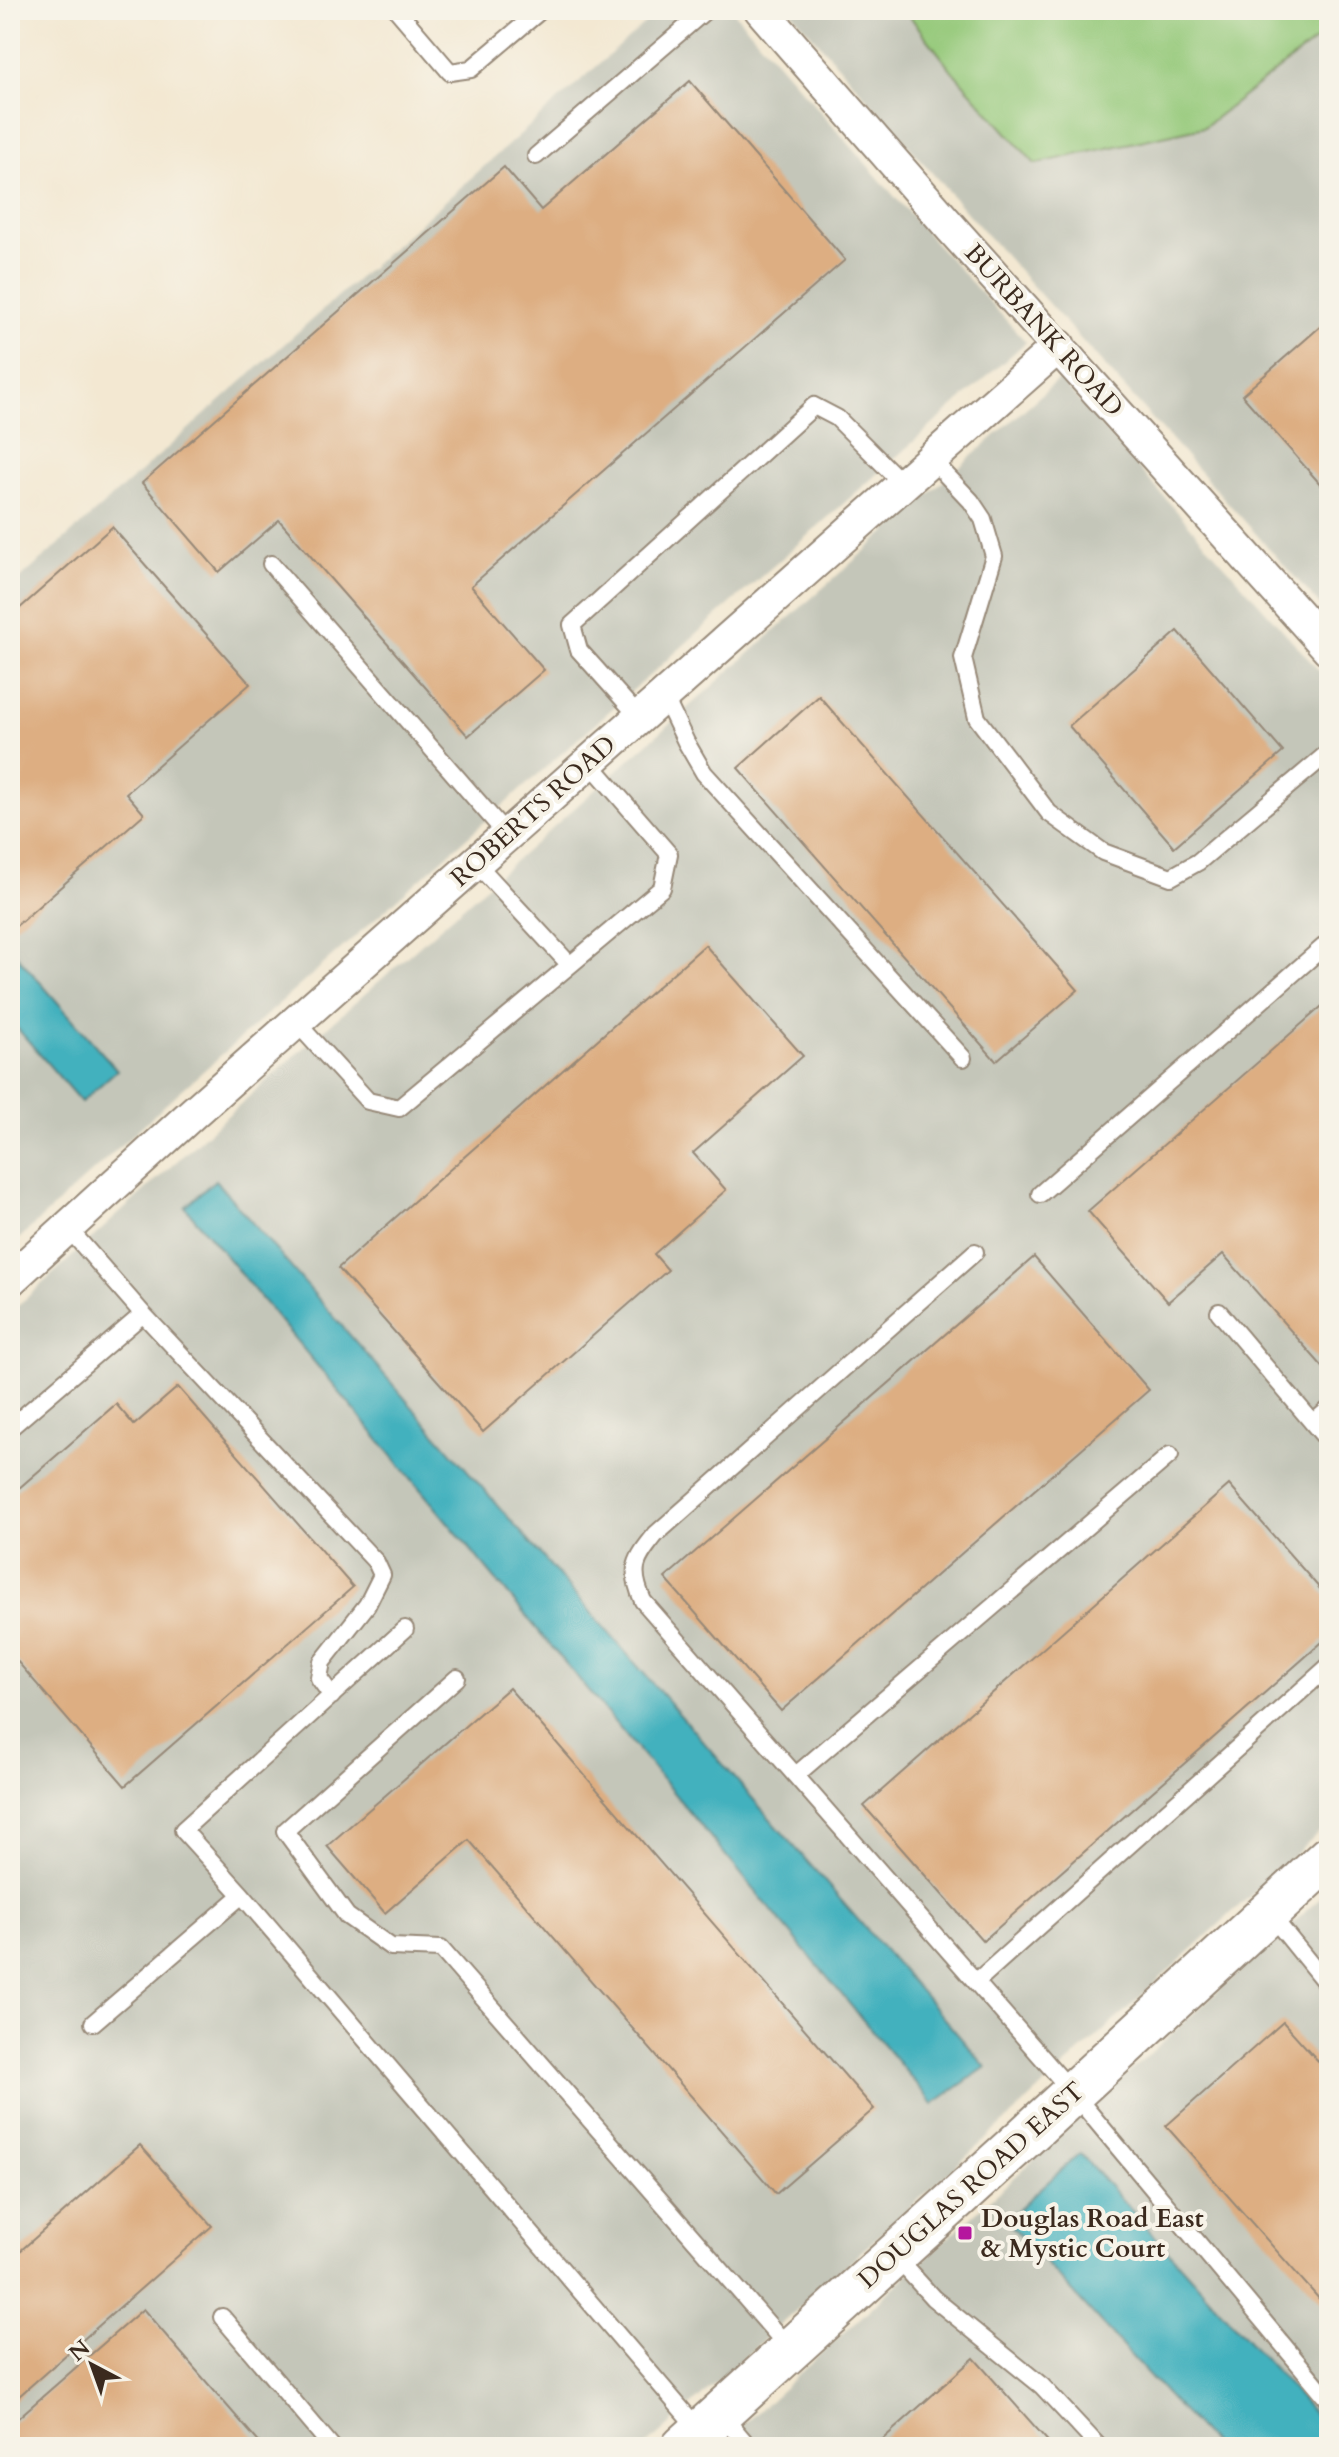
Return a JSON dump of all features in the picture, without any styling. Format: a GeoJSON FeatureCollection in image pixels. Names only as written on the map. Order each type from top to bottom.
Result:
{"type":"FeatureCollection","features":[{"type":"Feature","properties":{"kind":"street","name":"BURBANK ROAD"},"geometry":{"type":"LineString","coordinates":[[761,10],[952,229],[1329,649]]}},
{"type":"Feature","properties":{"kind":"street","name":"ROBERTS ROAD"},"geometry":{"type":"LineString","coordinates":[[10,1280],[296,1022],[1059,346]]}},
{"type":"Feature","properties":{"kind":"street","name":"DOUGLAS ROAD EAST"},"geometry":{"type":"LineString","coordinates":[[701,2430],[1329,1857]]}},
{"type":"Feature","properties":{"kind":"lane"},"geometry":{"type":"LineString","coordinates":[[397,10],[450,72],[471,69],[541,10]]}},
{"type":"Feature","properties":{"kind":"lane"},"geometry":{"type":"LineString","coordinates":[[536,156],[706,10]]}},
{"type":"Feature","properties":{"kind":"lane"},"geometry":{"type":"LineString","coordinates":[[639,717],[579,650],[572,625],[814,406],[837,418],[903,484]]}},
{"type":"Feature","properties":{"kind":"lane"},"geometry":{"type":"LineString","coordinates":[[931,459],[971,501],[983,519],[994,556],[963,658],[977,718],[1049,813],[1103,852],[1171,877],[1198,862],[1329,752]]}},
{"type":"Feature","properties":{"kind":"lane"},"geometry":{"type":"LineString","coordinates":[[271,564],[507,835]]}},
{"type":"Feature","properties":{"kind":"lane"},"geometry":{"type":"LineString","coordinates":[[664,696],[704,773],[963,1058]]}},
{"type":"Feature","properties":{"kind":"lane"},"geometry":{"type":"LineString","coordinates":[[296,1022],[368,1101],[399,1108],[662,888],[669,854],[589,762]]}},
{"type":"Feature","properties":{"kind":"lane"},"geometry":{"type":"LineString","coordinates":[[476,863],[570,965]]}},
{"type":"Feature","properties":{"kind":"lane"},"geometry":{"type":"LineString","coordinates":[[1040,1194],[1329,942]]}},
{"type":"Feature","properties":{"kind":"lane"},"geometry":{"type":"LineString","coordinates":[[68,1228],[143,1314],[376,1562],[382,1575],[367,1605],[322,1662],[319,1678],[332,1696]]}},
{"type":"Feature","properties":{"kind":"lane"},"geometry":{"type":"LineString","coordinates":[[975,1252],[656,1534],[639,1554],[633,1578],[643,1601],[1073,2093],[1329,2400]]}},
{"type":"Feature","properties":{"kind":"lane"},"geometry":{"type":"LineString","coordinates":[[1219,1312],[1329,1442]]}},
{"type":"Feature","properties":{"kind":"lane"},"geometry":{"type":"LineString","coordinates":[[10,1428],[143,1314]]}},
{"type":"Feature","properties":{"kind":"lane"},"geometry":{"type":"LineString","coordinates":[[1313,1423],[1329,1409]]}},
{"type":"Feature","properties":{"kind":"lane"},"geometry":{"type":"LineString","coordinates":[[796,1775],[1170,1455]]}},
{"type":"Feature","properties":{"kind":"lane"},"geometry":{"type":"LineString","coordinates":[[405,1629],[183,1830],[701,2430],[749,2447]]}},
{"type":"Feature","properties":{"kind":"lane"},"geometry":{"type":"LineString","coordinates":[[976,1982],[1329,1666]]}},
{"type":"Feature","properties":{"kind":"lane"},"geometry":{"type":"LineString","coordinates":[[457,1678],[285,1831],[347,1916],[391,1947],[441,1949],[790,2350]]}},
{"type":"Feature","properties":{"kind":"lane"},"geometry":{"type":"LineString","coordinates":[[93,2023],[242,1895]]}},
{"type":"Feature","properties":{"kind":"lane"},"geometry":{"type":"LineString","coordinates":[[1269,1912],[1329,1987]]}},
{"type":"Feature","properties":{"kind":"lane"},"geometry":{"type":"LineString","coordinates":[[895,2256],[933,2298],[1042,2386],[1099,2447]]}},
{"type":"Feature","properties":{"kind":"lane"},"geometry":{"type":"LineString","coordinates":[[222,2317],[332,2447]]}},
{"type":"Feature","properties":{"kind":"shaded area"},"geometry":{"type":"Polygon","coordinates":[[[660,10],[732,10],[936,244],[1026,342],[176,1095],[10,1247],[10,1020],[81,1101],[117,1070],[10,948],[10,588],[660,10]]]}},
{"type":"Feature","properties":{"kind":"shaded area"},"geometry":{"type":"Polygon","coordinates":[[[790,10],[905,10],[954,73],[1204,127],[1329,30],[1329,615],[968,214],[790,10]]]}},
{"type":"Feature","properties":{"kind":"shaded area"},"geometry":{"type":"Polygon","coordinates":[[[1059,379],[1329,682],[1329,1823],[645,2447],[10,2447],[10,1313],[209,1132],[1059,379]],[[215,1180],[186,1207],[932,2103],[986,2066],[215,1180]]]}},
{"type":"Feature","properties":{"kind":"shaded area"},"geometry":{"type":"Polygon","coordinates":[[[1329,1890],[1329,2431],[1080,2153],[1006,2220],[1215,2447],[719,2447],[1329,1890]]]}},
{"type":"Feature","properties":{"kind":"green space"},"geometry":{"type":"Polygon","coordinates":[[[905,10],[1329,10],[1329,30],[1204,127],[1035,164],[954,73],[905,10]]]}},
{"type":"Feature","properties":{"kind":"water"},"geometry":{"type":"Polygon","coordinates":[[[10,948],[117,1070],[81,1102],[10,1020],[10,948]]]}},
{"type":"Feature","properties":{"kind":"water"},"geometry":{"type":"Polygon","coordinates":[[[215,1180],[986,2067],[933,2104],[185,1207],[215,1180]]]}},
{"type":"Feature","properties":{"kind":"water"},"geometry":{"type":"Polygon","coordinates":[[[1080,2153],[1329,2431],[1329,2447],[1215,2447],[1006,2220],[1080,2153]]]}},
{"type":"Feature","properties":{"kind":"building"},"geometry":{"type":"Polygon","coordinates":[[[690,81],[845,260],[471,586],[544,670],[468,736],[279,520],[219,572],[142,483],[504,167],[541,210],[690,81]]]}},
{"type":"Feature","properties":{"kind":"building"},"geometry":{"type":"Polygon","coordinates":[[[1329,319],[1329,494],[1242,395],[1329,319]]]}},
{"type":"Feature","properties":{"kind":"building"},"geometry":{"type":"Polygon","coordinates":[[[112,527],[250,684],[126,793],[144,814],[16,926],[10,919],[10,617],[112,527]]]}},
{"type":"Feature","properties":{"kind":"building"},"geometry":{"type":"Polygon","coordinates":[[[1178,631],[1283,752],[1174,847],[1069,726],[1178,631]]]}},
{"type":"Feature","properties":{"kind":"building"},"geometry":{"type":"Polygon","coordinates":[[[819,696],[1078,990],[996,1061],[738,768],[819,696]]]}},
{"type":"Feature","properties":{"kind":"building"},"geometry":{"type":"Polygon","coordinates":[[[705,945],[803,1056],[693,1153],[726,1190],[654,1254],[668,1270],[483,1432],[338,1268],[705,945]]]}},
{"type":"Feature","properties":{"kind":"building"},"geometry":{"type":"Polygon","coordinates":[[[1329,1000],[1329,1374],[1223,1254],[1168,1302],[1088,1211],[1329,1000]]]}},
{"type":"Feature","properties":{"kind":"building"},"geometry":{"type":"Polygon","coordinates":[[[1034,1257],[1149,1390],[781,1711],[665,1578],[1034,1257]]]}},
{"type":"Feature","properties":{"kind":"building"},"geometry":{"type":"Polygon","coordinates":[[[178,1387],[353,1587],[125,1786],[10,1653],[10,1496],[116,1404],[134,1425],[178,1387]]]}},
{"type":"Feature","properties":{"kind":"building"},"geometry":{"type":"Polygon","coordinates":[[[1229,1485],[1329,1599],[1329,1636],[983,1941],[864,1806],[1229,1485]]]}},
{"type":"Feature","properties":{"kind":"building"},"geometry":{"type":"Polygon","coordinates":[[[509,1688],[874,2109],[776,2194],[469,1840],[385,1913],[327,1846],[509,1688]]]}},
{"type":"Feature","properties":{"kind":"building"},"geometry":{"type":"Polygon","coordinates":[[[1283,2022],[1329,2073],[1329,2310],[1166,2126],[1283,2022]]]}},
{"type":"Feature","properties":{"kind":"building"},"geometry":{"type":"Polygon","coordinates":[[[140,2145],[212,2226],[10,2404],[10,2260],[140,2145]]]}},
{"type":"Feature","properties":{"kind":"building"},"geometry":{"type":"Polygon","coordinates":[[[143,2309],[263,2447],[10,2447],[10,2425],[143,2309]]]}},
{"type":"Feature","properties":{"kind":"building"},"geometry":{"type":"Polygon","coordinates":[[[974,2358],[1053,2447],[874,2447],[974,2358]]]}},
{"type":"Feature","properties":{"kind":"place","name":"Douglas Road East & Mystic Court"},"geometry":{"type":"Point","coordinates":[965,2233]}}]}
